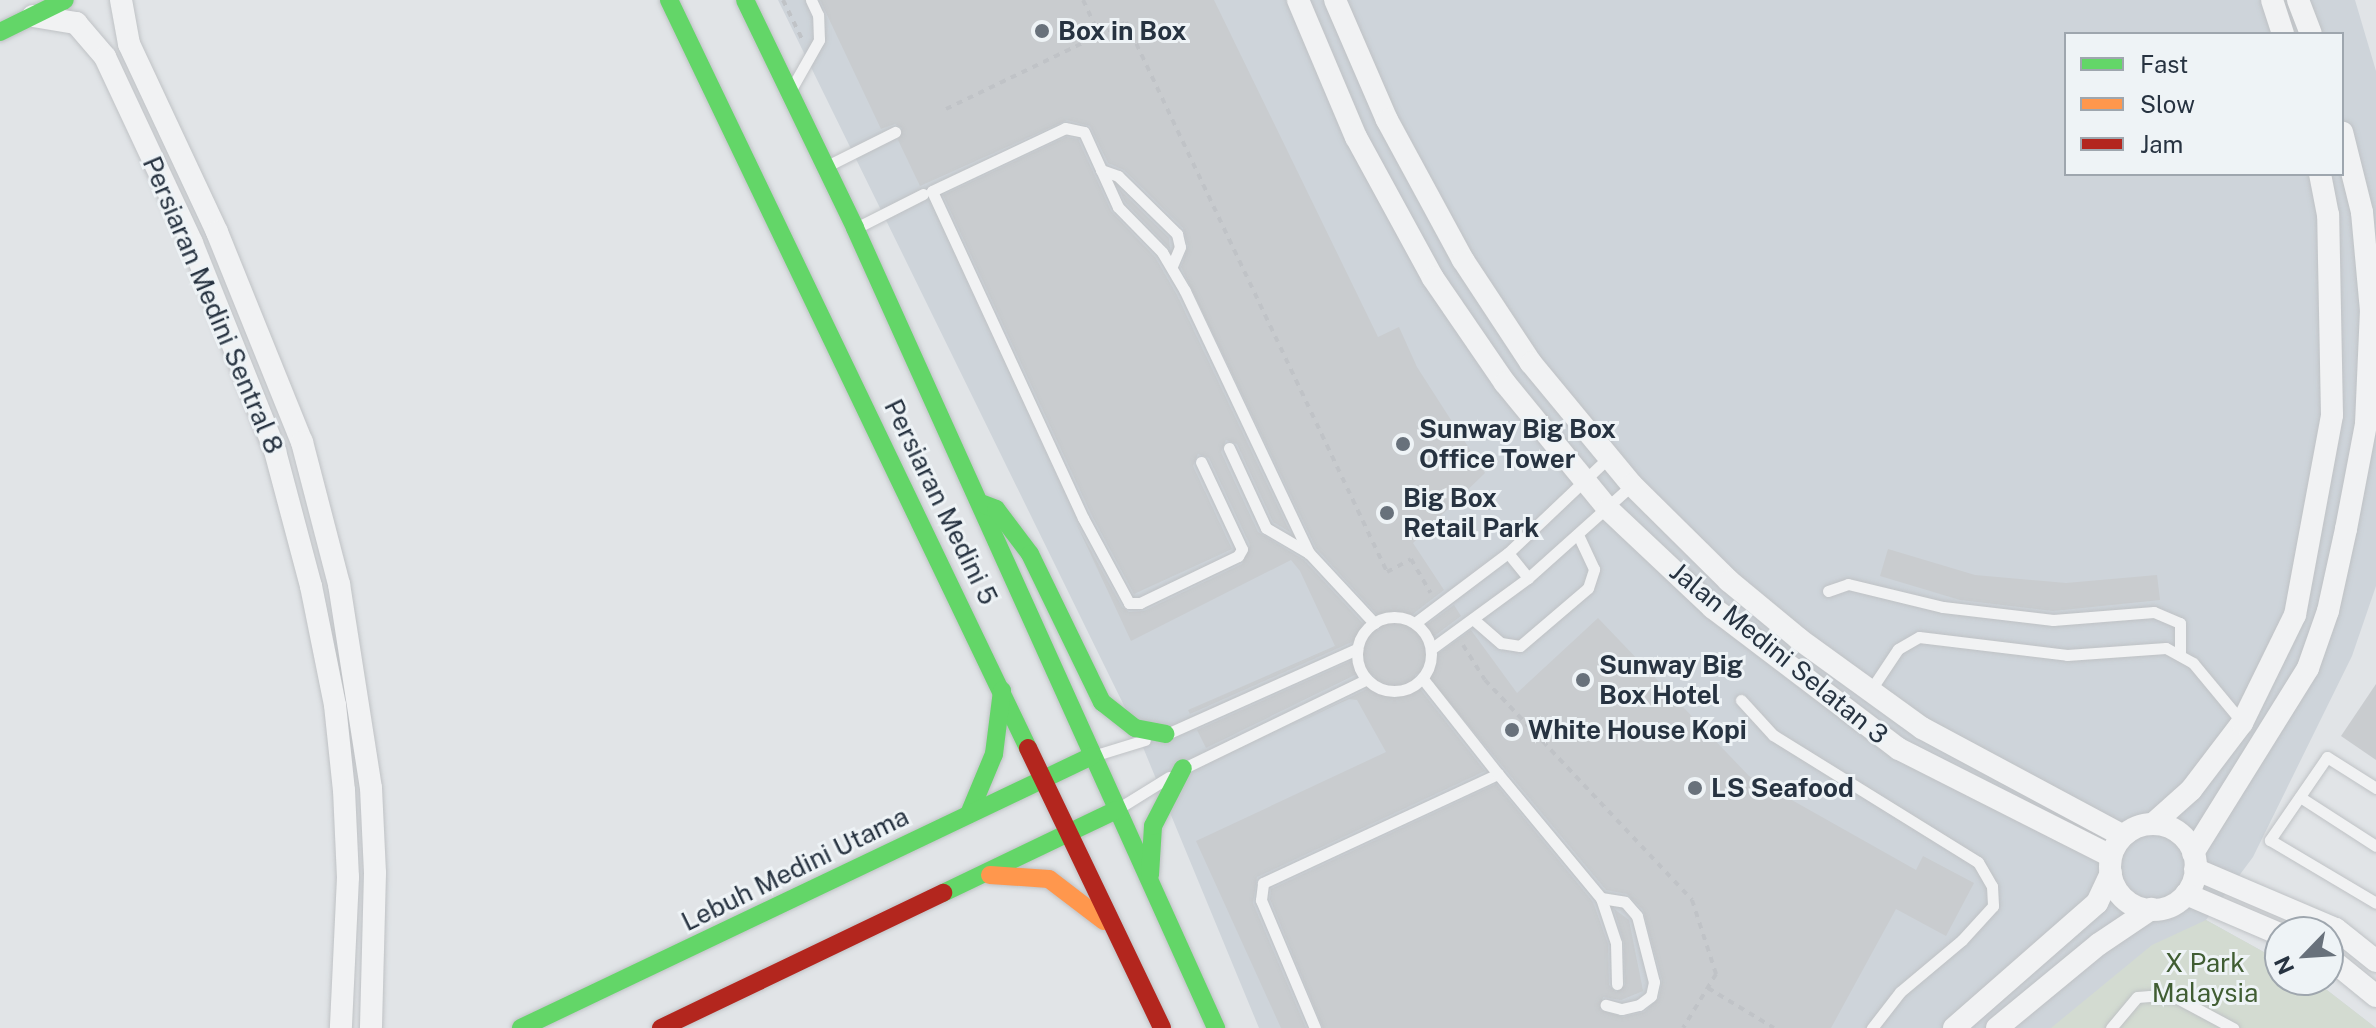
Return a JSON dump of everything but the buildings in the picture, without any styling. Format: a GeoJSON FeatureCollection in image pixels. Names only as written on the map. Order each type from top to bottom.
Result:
{"type":"FeatureCollection","features":[{"type":"Feature","properties":{"kind":"street"},"geometry":{"type":"LineString","coordinates":[[0,32],[65,0]]}},
{"type":"Feature","properties":{"kind":"street","name":"Persiaran Medini Sentral 8"},"geometry":{"type":"LineString","coordinates":[[121,0],[129,44],[217,232],[302,442],[339,584],[371,788],[375,873],[371,1028]]}},
{"type":"Feature","properties":{"kind":"street","name":"Persiaran Medini 5"},"geometry":{"type":"LineString","coordinates":[[669,0],[1002,687],[1114,932],[1162,1028]]}},
{"type":"Feature","properties":{"kind":"street","name":"Persiaran Medini 5"},"geometry":{"type":"LineString","coordinates":[[745,0],[855,228],[1216,1028]]}},
{"type":"Feature","properties":{"kind":"street","name":"Jalan Medini Selatan 3"},"geometry":{"type":"LineString","coordinates":[[1298,0],[1356,137],[1433,278],[1582,481],[1608,509],[1713,608],[1899,749],[2111,864]]}},
{"type":"Feature","properties":{"kind":"street","name":"Jalan Medini Selatan 3"},"geometry":{"type":"LineString","coordinates":[[1335,0],[1387,120],[1463,260],[1531,363],[1632,485],[1729,581],[1870,691],[1922,728],[2123,836]]}},
{"type":"Feature","properties":{"kind":"street"},"geometry":{"type":"LineString","coordinates":[[2272,0],[2282,32]]}},
{"type":"Feature","properties":{"kind":"street"},"geometry":{"type":"LineString","coordinates":[[2298,0],[2310,32]]}},
{"type":"Feature","properties":{"kind":"street","name":"Persiaran Medini Sentral 8"},"geometry":{"type":"LineString","coordinates":[[33,16],[76,23],[105,57],[192,243],[275,451],[311,586],[341,762],[348,877],[341,1028]]}},
{"type":"Feature","properties":{"kind":"street"},"geometry":{"type":"LineString","coordinates":[[1997,1028],[2099,944],[2151,909],[2171,905],[2186,894],[2194,861],[2308,668],[2343,542],[2366,424],[2371,311],[2362,212],[2344,140]]}},
{"type":"Feature","properties":{"kind":"street"},"geometry":{"type":"LineString","coordinates":[[1954,1028],[2097,903],[2123,836],[2153,824],[2191,790],[2242,723],[2295,615],[2332,415],[2328,215],[2320,176]]}},
{"type":"Feature","properties":{"kind":"street"},"geometry":{"type":"LineString","coordinates":[[976,501],[996,509],[1030,554],[1102,702],[1135,728],[1165,734]]}},
{"type":"Feature","properties":{"kind":"street"},"geometry":{"type":"LineString","coordinates":[[969,814],[994,754],[1002,687]]}},
{"type":"Feature","properties":{"kind":"street","name":"Lebuh Medini Utama"},"geometry":{"type":"LineString","coordinates":[[521,1028],[1092,756]]}},
{"type":"Feature","properties":{"kind":"street"},"geometry":{"type":"LineString","coordinates":[[1151,887],[1153,826],[1183,768]]}},
{"type":"Feature","properties":{"kind":"street"},"geometry":{"type":"LineString","coordinates":[[661,1028],[990,875],[1116,810]]}},
{"type":"Feature","properties":{"kind":"street"},"geometry":{"type":"LineString","coordinates":[[2153,824],[2177,832],[2194,861],[2336,929],[2376,961]]}},
{"type":"Feature","properties":{"kind":"street"},"geometry":{"type":"LineString","coordinates":[[2111,864],[2121,896],[2151,909]]}},
{"type":"Feature","properties":{"kind":"street"},"geometry":{"type":"LineString","coordinates":[[990,875],[1049,879],[1093,909],[1114,932]]}},
{"type":"Feature","properties":{"kind":"street"},"geometry":{"type":"LineString","coordinates":[[2186,894],[2264,927]]}},
{"type":"Feature","properties":{"kind":"street"},"geometry":{"type":"LineString","coordinates":[[2344,970],[2376,996]]}},
{"type":"Feature","properties":{"kind":"lane"},"geometry":{"type":"LineString","coordinates":[[789,93],[811,57],[820,31],[811,0]]}},
{"type":"Feature","properties":{"kind":"lane"},"geometry":{"type":"LineString","coordinates":[[1201,462],[1242,549],[1238,556],[1140,603],[1129,603],[1121,595],[1083,518],[932,191],[1070,126],[1084,132],[1118,207],[1172,266],[1309,553]]}},
{"type":"Feature","properties":{"kind":"lane"},"geometry":{"type":"LineString","coordinates":[[825,167],[895,132]]}},
{"type":"Feature","properties":{"kind":"lane"},"geometry":{"type":"LineString","coordinates":[[1101,170],[1118,176],[1177,234],[1180,247],[1172,266]]}},
{"type":"Feature","properties":{"kind":"lane"},"geometry":{"type":"LineString","coordinates":[[855,228],[923,194]]}},
{"type":"Feature","properties":{"kind":"lane"},"geometry":{"type":"LineString","coordinates":[[1229,448],[1266,528],[1309,553],[1374,623]]}},
{"type":"Feature","properties":{"kind":"lane"},"geometry":{"type":"LineString","coordinates":[[1415,623],[1508,553],[1609,457]]}},
{"type":"Feature","properties":{"kind":"lane"},"geometry":{"type":"LineString","coordinates":[[1423,679],[1431,649],[1528,578],[1632,485]]}},
{"type":"Feature","properties":{"kind":"lane"},"geometry":{"type":"LineString","coordinates":[[1473,619],[1501,643],[1520,646],[1588,588],[1594,569],[1578,535]]}},
{"type":"Feature","properties":{"kind":"lane"},"geometry":{"type":"LineString","coordinates":[[1508,553],[1528,578]]}},
{"type":"Feature","properties":{"kind":"lane"},"geometry":{"type":"LineString","coordinates":[[1828,591],[1848,584],[1943,607],[2053,620],[2154,612],[2180,623],[2180,652]]}},
{"type":"Feature","properties":{"kind":"lane"},"geometry":{"type":"LineString","coordinates":[[1092,756],[1165,734],[1357,649],[1374,623],[1394,617],[1415,623],[1431,649]]}},
{"type":"Feature","properties":{"kind":"lane"},"geometry":{"type":"LineString","coordinates":[[1870,691],[1898,649],[1919,637],[2067,655],[2166,648],[2180,652],[2242,723]]}},
{"type":"Feature","properties":{"kind":"lane"},"geometry":{"type":"LineString","coordinates":[[1357,649],[1367,679],[1395,692],[1423,679]]}},
{"type":"Feature","properties":{"kind":"lane"},"geometry":{"type":"LineString","coordinates":[[1116,810],[1183,768],[1367,679]]}},
{"type":"Feature","properties":{"kind":"lane"},"geometry":{"type":"LineString","coordinates":[[1423,679],[1601,898],[1616,943],[1617,984]]}},
{"type":"Feature","properties":{"kind":"lane"},"geometry":{"type":"LineString","coordinates":[[1741,700],[1773,735],[1978,862],[1992,886],[1993,906],[1962,940],[1900,992],[1872,1028]]}},
{"type":"Feature","properties":{"kind":"lane"},"geometry":{"type":"LineString","coordinates":[[2376,788],[2327,757],[2270,840],[2376,903]]}},
{"type":"Feature","properties":{"kind":"lane"},"geometry":{"type":"LineString","coordinates":[[1315,1028],[1261,900],[1263,883],[1498,774]]}},
{"type":"Feature","properties":{"kind":"lane"},"geometry":{"type":"LineString","coordinates":[[2300,797],[2376,846]]}},
{"type":"Feature","properties":{"kind":"lane"},"geometry":{"type":"LineString","coordinates":[[1601,898],[1625,902],[1637,916],[1654,982],[1651,996],[1639,1005],[1621,1009],[1606,1005]]}},
{"type":"Feature","properties":{"kind":"lane"},"geometry":{"type":"LineString","coordinates":[[2111,1028],[2137,997],[2150,996],[2177,998],[2233,1028]]}},
{"type":"Feature","properties":{"kind":"path"},"geometry":{"type":"LineString","coordinates":[[783,0],[811,57]]}},
{"type":"Feature","properties":{"kind":"path"},"geometry":{"type":"LineString","coordinates":[[1083,0],[1099,34]]}},
{"type":"Feature","properties":{"kind":"path"},"geometry":{"type":"LineString","coordinates":[[946,109],[1126,22],[1387,572],[1411,559],[1438,605]]}},
{"type":"Feature","properties":{"kind":"path"},"geometry":{"type":"LineString","coordinates":[[1461,643],[1485,680],[1692,900],[1716,974],[1683,1028]]}},
{"type":"Feature","properties":{"kind":"path"},"geometry":{"type":"LineString","coordinates":[[1708,988],[1774,1028]]}},
{"type":"Feature","properties":{"kind":"shaded area"},"geometry":{"type":"Polygon","coordinates":[[[778,0],[2355,0],[2376,71],[2376,586],[2352,656],[2253,857],[2206,920],[2264,952],[2264,996],[2335,996],[2376,1028],[1259,1028],[1135,728],[778,0]]]}},
{"type":"Feature","properties":{"kind":"green space","name":"X Park Malaysia"},"geometry":{"type":"Polygon","coordinates":[[[2206,920],[2264,952],[2264,996],[2335,996],[2376,1028],[2051,1028],[2152,945],[2206,920]]]}},
{"type":"Feature","properties":{"kind":"traffic: fast"},"geometry":{"type":"LineString","coordinates":[[0,32],[65,0]]}},
{"type":"Feature","properties":{"kind":"traffic: fast"},"geometry":{"type":"LineString","coordinates":[[669,0],[1028,748]]}},
{"type":"Feature","properties":{"kind":"traffic: fast"},"geometry":{"type":"LineString","coordinates":[[745,0],[855,228],[1216,1028]]}},
{"type":"Feature","properties":{"kind":"traffic: fast"},"geometry":{"type":"LineString","coordinates":[[983,504],[996,509],[1030,554],[1102,702],[1135,728],[1165,734]]}},
{"type":"Feature","properties":{"kind":"traffic: fast"},"geometry":{"type":"LineString","coordinates":[[969,814],[994,754],[1002,691]]}},
{"type":"Feature","properties":{"kind":"traffic: fast"},"geometry":{"type":"LineString","coordinates":[[521,1028],[1092,756]]}},
{"type":"Feature","properties":{"kind":"traffic: fast"},"geometry":{"type":"LineString","coordinates":[[1150,875],[1153,826],[1183,768]]}},
{"type":"Feature","properties":{"kind":"traffic: fast"},"geometry":{"type":"LineString","coordinates":[[943,893],[1116,810]]}},
{"type":"Feature","properties":{"kind":"traffic: slow"},"geometry":{"type":"LineString","coordinates":[[990,875],[1049,879],[1104,921]]}},
{"type":"Feature","properties":{"kind":"traffic: jam"},"geometry":{"type":"LineString","coordinates":[[1028,748],[1162,1028]]}},
{"type":"Feature","properties":{"kind":"traffic: jam"},"geometry":{"type":"LineString","coordinates":[[661,1028],[943,893]]}},
{"type":"Feature","properties":{"kind":"place","name":"Box in Box"},"geometry":{"type":"Point","coordinates":[1042,31]}},
{"type":"Feature","properties":{"kind":"place","name":"Sunway Big Box Office Tower"},"geometry":{"type":"Point","coordinates":[1403,444]}},
{"type":"Feature","properties":{"kind":"place","name":"Big Box Retail Park"},"geometry":{"type":"Point","coordinates":[1387,513]}},
{"type":"Feature","properties":{"kind":"place","name":"Sunway Big Box Hotel"},"geometry":{"type":"Point","coordinates":[1583,680]}},
{"type":"Feature","properties":{"kind":"place","name":"White House Kopi"},"geometry":{"type":"Point","coordinates":[1512,730]}},
{"type":"Feature","properties":{"kind":"place","name":"LS Seafood"},"geometry":{"type":"Point","coordinates":[1695,788]}}]}
